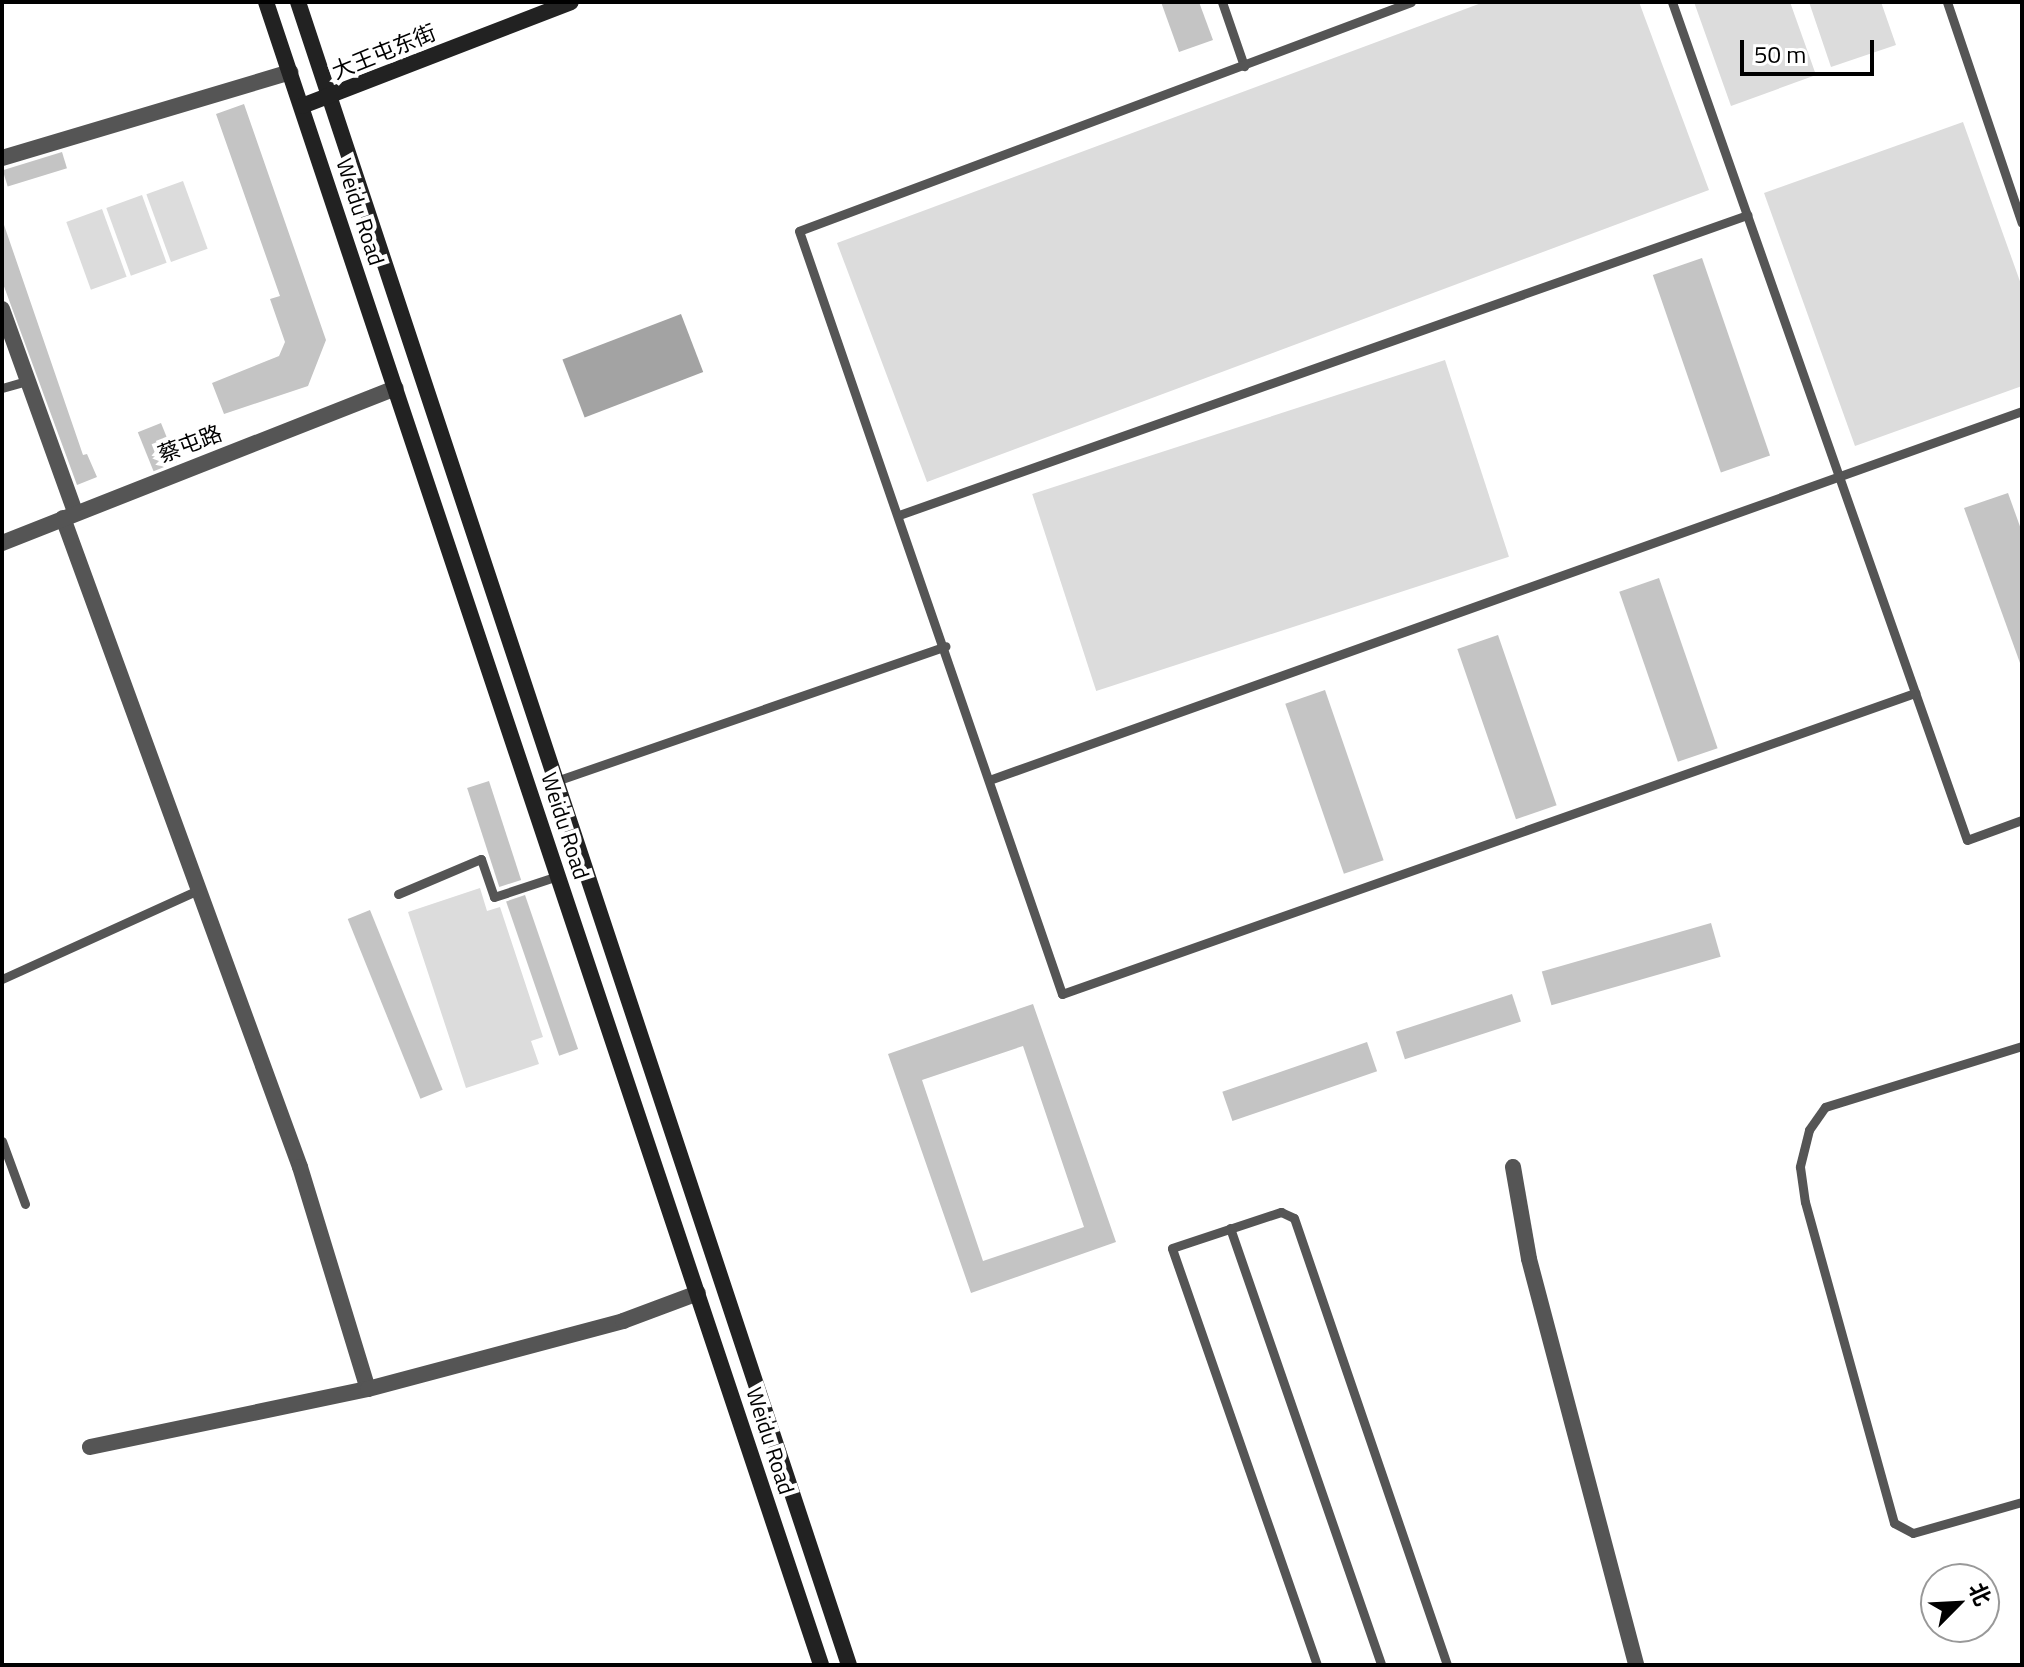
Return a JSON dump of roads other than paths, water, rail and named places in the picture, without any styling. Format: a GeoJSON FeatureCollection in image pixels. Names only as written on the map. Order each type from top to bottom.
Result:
{"type":"FeatureCollection","features":[{"type":"Feature","properties":{"kind":"main road","name":"Weidu Road"},"geometry":{"type":"LineString","coordinates":[[266,2],[821,1665]]}},
{"type":"Feature","properties":{"kind":"main road","name":"Weidu Road"},"geometry":{"type":"LineString","coordinates":[[298,2],[559,780],[849,1665]]}},
{"type":"Feature","properties":{"kind":"main road","name":"大王屯东街"},"geometry":{"type":"LineString","coordinates":[[302,106],[571,2]]}},
{"type":"Feature","properties":{"kind":"street"},"geometry":{"type":"LineString","coordinates":[[2,158],[290,72]]}},
{"type":"Feature","properties":{"kind":"street"},"geometry":{"type":"LineString","coordinates":[[2,309],[198,890],[300,1167],[368,1389]]}},
{"type":"Feature","properties":{"kind":"street","name":"蔡屯路"},"geometry":{"type":"LineString","coordinates":[[2,543],[396,388]]}},
{"type":"Feature","properties":{"kind":"street"},"geometry":{"type":"LineString","coordinates":[[1513,1167],[1529,1259],[1636,1665]]}},
{"type":"Feature","properties":{"kind":"street"},"geometry":{"type":"LineString","coordinates":[[90,1447],[368,1389],[623,1321],[698,1293]]}},
{"type":"Feature","properties":{"kind":"lane"},"geometry":{"type":"LineString","coordinates":[[1222,2],[1244,66]]}},
{"type":"Feature","properties":{"kind":"lane"},"geometry":{"type":"LineString","coordinates":[[1411,2],[799,231],[992,779],[1062,994],[1915,693]]}},
{"type":"Feature","properties":{"kind":"lane"},"geometry":{"type":"LineString","coordinates":[[1672,2],[1967,840],[2022,820]]}},
{"type":"Feature","properties":{"kind":"lane"},"geometry":{"type":"LineString","coordinates":[[1947,2],[2022,223]]}},
{"type":"Feature","properties":{"kind":"lane"},"geometry":{"type":"LineString","coordinates":[[899,515],[1747,215]]}},
{"type":"Feature","properties":{"kind":"lane"},"geometry":{"type":"LineString","coordinates":[[2,388],[27,381]]}},
{"type":"Feature","properties":{"kind":"lane"},"geometry":{"type":"LineString","coordinates":[[992,779],[2022,411]]}},
{"type":"Feature","properties":{"kind":"lane"},"geometry":{"type":"LineString","coordinates":[[559,780],[945,646]]}},
{"type":"Feature","properties":{"kind":"lane"},"geometry":{"type":"LineString","coordinates":[[398,894],[481,859],[494,897],[558,876]]}},
{"type":"Feature","properties":{"kind":"lane"},"geometry":{"type":"LineString","coordinates":[[2,979],[198,890]]}},
{"type":"Feature","properties":{"kind":"lane"},"geometry":{"type":"LineString","coordinates":[[2022,1046],[1825,1107],[1809,1130],[1800,1167],[1805,1202],[1894,1523],[1913,1533],[2022,1502]]}},
{"type":"Feature","properties":{"kind":"lane"},"geometry":{"type":"LineString","coordinates":[[2,1141],[25,1204]]}},
{"type":"Feature","properties":{"kind":"lane"},"geometry":{"type":"LineString","coordinates":[[1317,1665],[1172,1248],[1281,1212],[1294,1218],[1447,1665]]}},
{"type":"Feature","properties":{"kind":"lane"},"geometry":{"type":"LineString","coordinates":[[1230,1228],[1381,1665]]}}]}
